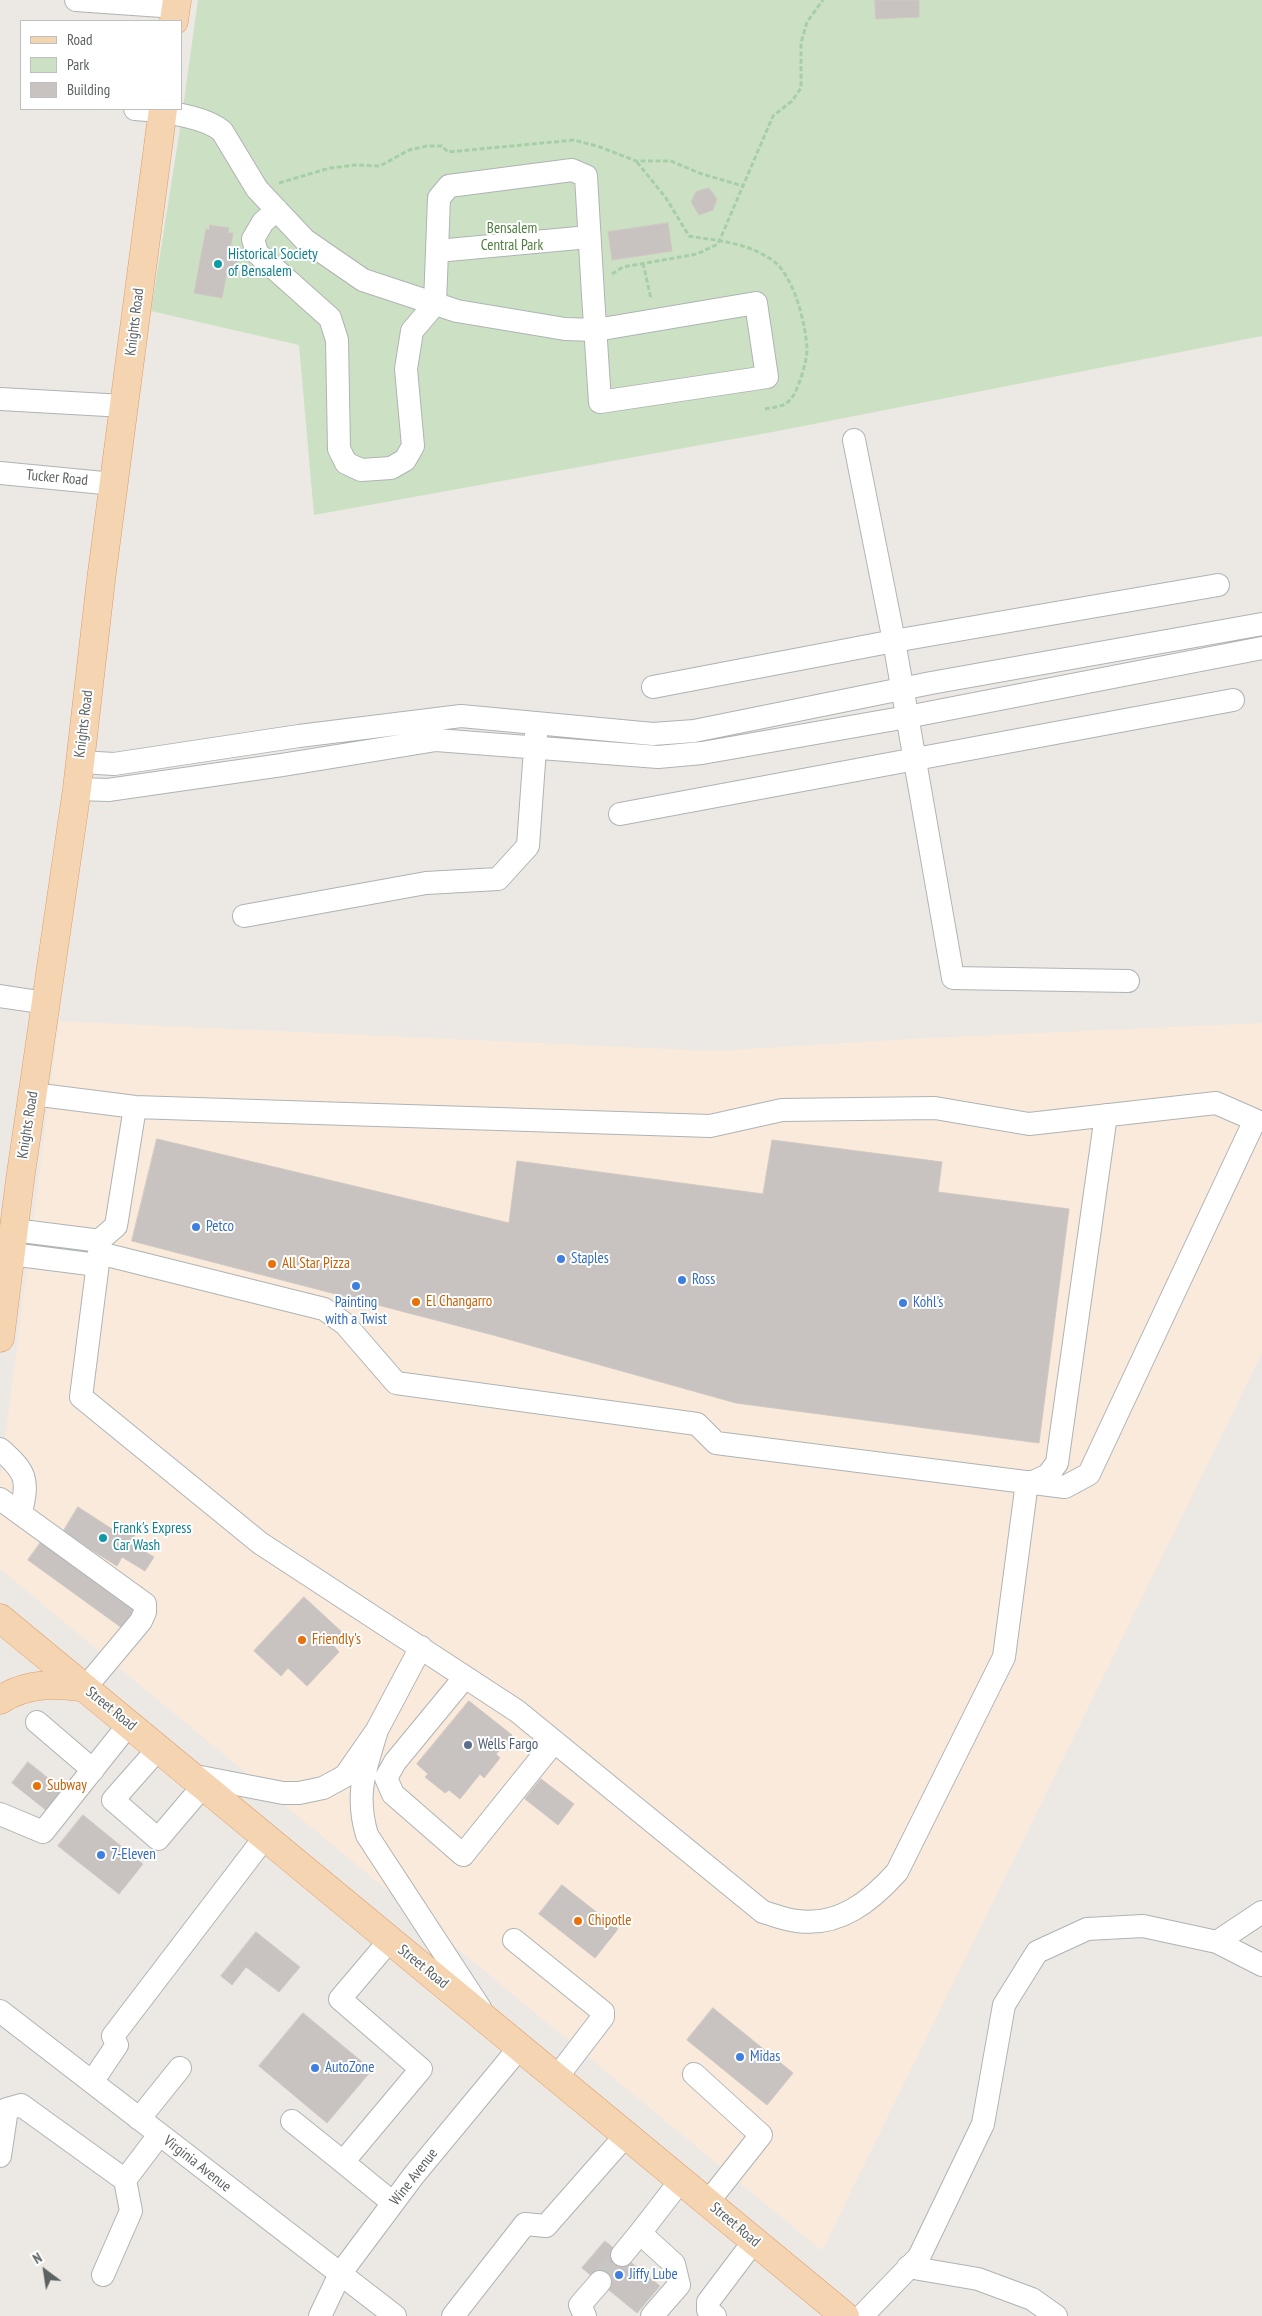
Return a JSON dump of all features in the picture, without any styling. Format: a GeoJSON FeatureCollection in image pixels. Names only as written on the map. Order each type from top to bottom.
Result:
{"type":"FeatureCollection","features":[{"type":"Feature","properties":{"kind":"main road","name":"Knights Road"},"geometry":{"type":"LineString","coordinates":[[0,1338],[9,1244],[33,1094],[77,789],[114,484],[163,110]]}},
{"type":"Feature","properties":{"kind":"main road","name":"Street Road"},"geometry":{"type":"LineString","coordinates":[[0,1618],[846,2316]]}},
{"type":"Feature","properties":{"kind":"main road"},"geometry":{"type":"LineString","coordinates":[[0,1700],[14,1691],[32,1686],[68,1685],[85,1688]]}},
{"type":"Feature","properties":{"kind":"street"},"geometry":{"type":"LineString","coordinates":[[76,0],[176,9]]}},
{"type":"Feature","properties":{"kind":"street"},"geometry":{"type":"LineString","coordinates":[[163,110],[214,124],[222,131],[257,189],[277,210],[305,240],[363,280],[435,304],[457,311],[565,329],[596,330],[756,303],[767,377],[600,402],[596,330],[586,176],[572,170],[449,186],[439,198],[435,304],[412,331],[406,369],[413,446],[405,460],[391,468],[361,470],[346,463],[339,449],[337,340],[330,318],[257,254],[253,239],[263,222],[277,210]]}},
{"type":"Feature","properties":{"kind":"street"},"geometry":{"type":"LineString","coordinates":[[437,251],[590,237]]}},
{"type":"Feature","properties":{"kind":"street"},"geometry":{"type":"LineString","coordinates":[[0,399],[124,406]]}},
{"type":"Feature","properties":{"kind":"street"},"geometry":{"type":"LineString","coordinates":[[854,440],[916,760],[953,978],[1128,981]]}},
{"type":"Feature","properties":{"kind":"street","name":"Tucker Road"},"geometry":{"type":"LineString","coordinates":[[0,473],[114,484]]}},
{"type":"Feature","properties":{"kind":"street"},"geometry":{"type":"LineString","coordinates":[[653,687],[894,641],[1218,585]]}},
{"type":"Feature","properties":{"kind":"street"},"geometry":{"type":"LineString","coordinates":[[80,762],[114,764],[299,736],[460,716],[653,734],[694,731],[901,689],[1262,624]]}},
{"type":"Feature","properties":{"kind":"street"},"geometry":{"type":"LineString","coordinates":[[77,789],[108,790],[282,765],[436,740],[658,757],[721,750],[907,717],[1262,648]]}},
{"type":"Feature","properties":{"kind":"street"},"geometry":{"type":"LineString","coordinates":[[620,814],[1234,700]]}},
{"type":"Feature","properties":{"kind":"street"},"geometry":{"type":"LineString","coordinates":[[244,916],[426,883],[498,879],[528,846],[536,749],[536,724]]}},
{"type":"Feature","properties":{"kind":"street"},"geometry":{"type":"LineString","coordinates":[[0,996],[46,1003]]}},
{"type":"Feature","properties":{"kind":"street"},"geometry":{"type":"LineString","coordinates":[[9,1244],[99,1253],[324,1309],[345,1324],[396,1383],[697,1424],[716,1443],[1064,1487],[1089,1474],[1255,1120],[1216,1102],[1029,1124],[935,1108],[782,1110],[710,1126],[135,1107],[33,1094]]}},
{"type":"Feature","properties":{"kind":"street"},"geometry":{"type":"LineString","coordinates":[[135,1107],[116,1226],[99,1253],[81,1397],[260,1543],[517,1711],[763,1912],[797,1922],[825,1921],[854,1911],[876,1895],[897,1872],[1004,1656],[1029,1482]]}},
{"type":"Feature","properties":{"kind":"street"},"geometry":{"type":"LineString","coordinates":[[1029,1482],[1048,1475],[1057,1463],[1106,1115]]}},
{"type":"Feature","properties":{"kind":"street"},"geometry":{"type":"LineString","coordinates":[[0,1449],[12,1459],[26,1480],[21,1512]]}},
{"type":"Feature","properties":{"kind":"street"},"geometry":{"type":"LineString","coordinates":[[0,1499],[21,1512],[59,1543],[145,1604],[145,1612],[141,1621],[85,1688]]}},
{"type":"Feature","properties":{"kind":"street"},"geometry":{"type":"LineString","coordinates":[[158,1748],[113,1800],[158,1839],[196,1780],[283,1793],[299,1794],[323,1788],[345,1776],[377,1730],[421,1647]]}},
{"type":"Feature","properties":{"kind":"street"},"geometry":{"type":"LineString","coordinates":[[465,1677],[394,1762],[386,1778],[393,1794],[463,1855],[554,1742]]}},
{"type":"Feature","properties":{"kind":"street"},"geometry":{"type":"LineString","coordinates":[[37,1722],[93,1770]]}},
{"type":"Feature","properties":{"kind":"street"},"geometry":{"type":"LineString","coordinates":[[0,1814],[43,1832],[130,1724]]}},
{"type":"Feature","properties":{"kind":"street"},"geometry":{"type":"LineString","coordinates":[[377,1730],[362,1784],[361,1813],[367,1835],[488,2021]]}},
{"type":"Feature","properties":{"kind":"street"},"geometry":{"type":"LineString","coordinates":[[92,2082],[117,2045],[113,2036],[266,1837]]}},
{"type":"Feature","properties":{"kind":"street"},"geometry":{"type":"LineString","coordinates":[[1217,1942],[1262,1912]]}},
{"type":"Feature","properties":{"kind":"street"},"geometry":{"type":"LineString","coordinates":[[862,2316],[918,2257],[983,2124],[1004,2005],[1037,1952],[1087,1929],[1143,1926],[1217,1942],[1262,1965]]}},
{"type":"Feature","properties":{"kind":"street"},"geometry":{"type":"LineString","coordinates":[[343,2162],[421,2069],[340,1999],[390,1940]]}},
{"type":"Feature","properties":{"kind":"street"},"geometry":{"type":"LineString","coordinates":[[514,1940],[603,2012],[603,2017],[557,2078]]}},
{"type":"Feature","properties":{"kind":"street","name":"Virginia Avenue"},"geometry":{"type":"LineString","coordinates":[[0,2011],[394,2316]]}},
{"type":"Feature","properties":{"kind":"street","name":"Wine Avenue"},"geometry":{"type":"LineString","coordinates":[[320,2316],[340,2274],[393,2204],[520,2047]]}},
{"type":"Feature","properties":{"kind":"street"},"geometry":{"type":"LineString","coordinates":[[139,2119],[180,2068]]}},
{"type":"Feature","properties":{"kind":"street"},"geometry":{"type":"LineString","coordinates":[[694,2074],[761,2135],[708,2202]]}},
{"type":"Feature","properties":{"kind":"street"},"geometry":{"type":"LineString","coordinates":[[0,2156],[7,2109],[21,2105],[125,2180],[131,2211],[103,2276]]}},
{"type":"Feature","properties":{"kind":"street"},"geometry":{"type":"LineString","coordinates":[[292,2121],[393,2204]]}},
{"type":"Feature","properties":{"kind":"street"},"geometry":{"type":"LineString","coordinates":[[125,2180],[160,2135]]}},
{"type":"Feature","properties":{"kind":"street"},"geometry":{"type":"LineString","coordinates":[[453,2316],[525,2224],[546,2226],[626,2135]]}},
{"type":"Feature","properties":{"kind":"street"},"geometry":{"type":"LineString","coordinates":[[622,2255],[681,2180]]}},
{"type":"Feature","properties":{"kind":"street"},"geometry":{"type":"LineString","coordinates":[[640,2233],[674,2264],[679,2285],[652,2316]]}},
{"type":"Feature","properties":{"kind":"street"},"geometry":{"type":"LineString","coordinates":[[715,2316],[708,2310],[708,2302],[754,2241]]}},
{"type":"Feature","properties":{"kind":"street"},"geometry":{"type":"LineString","coordinates":[[908,2267],[978,2279],[1032,2299],[1056,2316]]}},
{"type":"Feature","properties":{"kind":"street"},"geometry":{"type":"LineString","coordinates":[[585,2316],[580,2305],[600,2282]]}},
{"type":"Feature","properties":{"kind":"path"},"geometry":{"type":"LineString","coordinates":[[593,286],[624,267],[697,254],[718,244],[773,116],[792,101],[801,88],[801,42],[808,22],[823,0]]}},
{"type":"Feature","properties":{"kind":"path"},"geometry":{"type":"LineString","coordinates":[[636,161],[666,198],[689,236],[720,239],[749,247],[773,260],[785,272],[793,284],[807,350],[804,367],[791,400],[783,405],[765,409]]}},
{"type":"Feature","properties":{"kind":"path"},"geometry":{"type":"LineString","coordinates":[[643,264],[656,320]]}},
{"type":"Feature","properties":{"kind":"shaded area"},"geometry":{"type":"Polygon","coordinates":[[[59,1021],[714,1051],[927,1038],[1262,1023],[1262,1353],[822,2251],[0,1569],[0,1476],[59,1021]]]}},
{"type":"Feature","properties":{"kind":"green space","name":"Bensalem Central Park"},"geometry":{"type":"Polygon","coordinates":[[[198,0],[1262,0],[1262,336],[778,431],[314,515],[299,345],[151,311],[198,0]]]}},
{"type":"Feature","properties":{"kind":"building"},"geometry":{"type":"Polygon","coordinates":[[[875,0],[919,0],[919,17],[876,19],[875,0]]]}},
{"type":"Feature","properties":{"kind":"building"},"geometry":{"type":"Polygon","coordinates":[[[709,188],[717,199],[713,210],[699,215],[691,202],[696,192],[709,188]]]}},
{"type":"Feature","properties":{"kind":"building"},"geometry":{"type":"Polygon","coordinates":[[[668,223],[672,251],[612,260],[608,232],[668,223]]]}},
{"type":"Feature","properties":{"kind":"building","name":"Historical Society of Bensalem"},"geometry":{"type":"Polygon","coordinates":[[[210,225],[229,228],[228,233],[233,233],[229,255],[238,257],[235,273],[227,272],[222,298],[194,293],[206,229],[209,230],[210,225]]]}},
{"type":"Feature","properties":{"kind":"building"},"geometry":{"type":"Polygon","coordinates":[[[157,1139],[509,1223],[517,1161],[763,1194],[772,1140],[942,1162],[938,1192],[1069,1209],[1039,1443],[736,1403],[493,1335],[132,1241],[157,1139]]]}},
{"type":"Feature","properties":{"kind":"building","name":"Frank's Express Car Wash"},"geometry":{"type":"Polygon","coordinates":[[[78,1507],[112,1529],[116,1521],[136,1533],[130,1543],[154,1557],[145,1571],[122,1557],[117,1566],[63,1532],[78,1507]]]}},
{"type":"Feature","properties":{"kind":"building"},"geometry":{"type":"Polygon","coordinates":[[[41,1542],[135,1609],[122,1628],[28,1560],[41,1542]]]}},
{"type":"Feature","properties":{"kind":"building","name":"Friendly's"},"geometry":{"type":"Polygon","coordinates":[[[304,1597],[344,1634],[334,1646],[339,1652],[307,1686],[288,1668],[281,1676],[254,1651],[304,1597]]]}},
{"type":"Feature","properties":{"kind":"building","name":"Wells Fargo"},"geometry":{"type":"Polygon","coordinates":[[[469,1701],[512,1735],[496,1754],[500,1758],[484,1778],[480,1774],[460,1799],[449,1790],[445,1793],[425,1777],[428,1774],[417,1764],[469,1701]]]}},
{"type":"Feature","properties":{"kind":"building","name":"Subway"},"geometry":{"type":"Polygon","coordinates":[[[28,1762],[63,1790],[47,1811],[12,1783],[28,1762]]]}},
{"type":"Feature","properties":{"kind":"building"},"geometry":{"type":"Polygon","coordinates":[[[541,1779],[574,1804],[558,1825],[525,1799],[541,1779]]]}},
{"type":"Feature","properties":{"kind":"building","name":"7-Eleven"},"geometry":{"type":"Polygon","coordinates":[[[83,1815],[143,1864],[119,1894],[58,1846],[83,1815]]]}},
{"type":"Feature","properties":{"kind":"building","name":"Chipotle"},"geometry":{"type":"Polygon","coordinates":[[[562,1885],[618,1929],[595,1958],[539,1914],[562,1885]]]}},
{"type":"Feature","properties":{"kind":"building"},"geometry":{"type":"Polygon","coordinates":[[[256,1932],[300,1967],[279,1992],[246,1967],[232,1985],[221,1976],[256,1932]]]}},
{"type":"Feature","properties":{"kind":"building","name":"Midas"},"geometry":{"type":"Polygon","coordinates":[[[713,2008],[793,2073],[767,2105],[687,2040],[713,2008]]]}},
{"type":"Feature","properties":{"kind":"building","name":"AutoZone"},"geometry":{"type":"Polygon","coordinates":[[[303,2013],[372,2070],[327,2123],[259,2066],[303,2013]]]}},
{"type":"Feature","properties":{"kind":"building","name":"Jiffy Lube"},"geometry":{"type":"Polygon","coordinates":[[[605,2241],[660,2286],[637,2313],[582,2268],[605,2241]]]}},
{"type":"Feature","properties":{"kind":"tunnel"},"geometry":{"type":"LineString","coordinates":[[600,2282],[622,2255]]}},
{"type":"Feature","properties":{"kind":"place","name":"Historical Society of Bensalem"},"geometry":{"type":"Point","coordinates":[218,264]}},
{"type":"Feature","properties":{"kind":"place","name":"Petco"},"geometry":{"type":"Point","coordinates":[196,1227]}},
{"type":"Feature","properties":{"kind":"place","name":"Staples"},"geometry":{"type":"Point","coordinates":[561,1259]}},
{"type":"Feature","properties":{"kind":"place","name":"All Star Pizza"},"geometry":{"type":"Point","coordinates":[272,1264]}},
{"type":"Feature","properties":{"kind":"place","name":"Ross"},"geometry":{"type":"Point","coordinates":[682,1280]}},
{"type":"Feature","properties":{"kind":"place","name":"Painting with a Twist"},"geometry":{"type":"Point","coordinates":[356,1286]}},
{"type":"Feature","properties":{"kind":"place","name":"El Changarro"},"geometry":{"type":"Point","coordinates":[416,1302]}},
{"type":"Feature","properties":{"kind":"place","name":"Kohl's"},"geometry":{"type":"Point","coordinates":[903,1303]}},
{"type":"Feature","properties":{"kind":"place","name":"Frank's Express Car Wash"},"geometry":{"type":"Point","coordinates":[103,1538]}},
{"type":"Feature","properties":{"kind":"place","name":"Friendly's"},"geometry":{"type":"Point","coordinates":[302,1640]}},
{"type":"Feature","properties":{"kind":"place","name":"Wells Fargo"},"geometry":{"type":"Point","coordinates":[468,1745]}},
{"type":"Feature","properties":{"kind":"place","name":"Subway"},"geometry":{"type":"Point","coordinates":[37,1786]}},
{"type":"Feature","properties":{"kind":"place","name":"7-Eleven"},"geometry":{"type":"Point","coordinates":[101,1855]}},
{"type":"Feature","properties":{"kind":"place","name":"Chipotle"},"geometry":{"type":"Point","coordinates":[578,1921]}},
{"type":"Feature","properties":{"kind":"place","name":"Midas"},"geometry":{"type":"Point","coordinates":[740,2057]}},
{"type":"Feature","properties":{"kind":"place","name":"AutoZone"},"geometry":{"type":"Point","coordinates":[315,2068]}},
{"type":"Feature","properties":{"kind":"place","name":"Jiffy Lube"},"geometry":{"type":"Point","coordinates":[619,2275]}}]}
